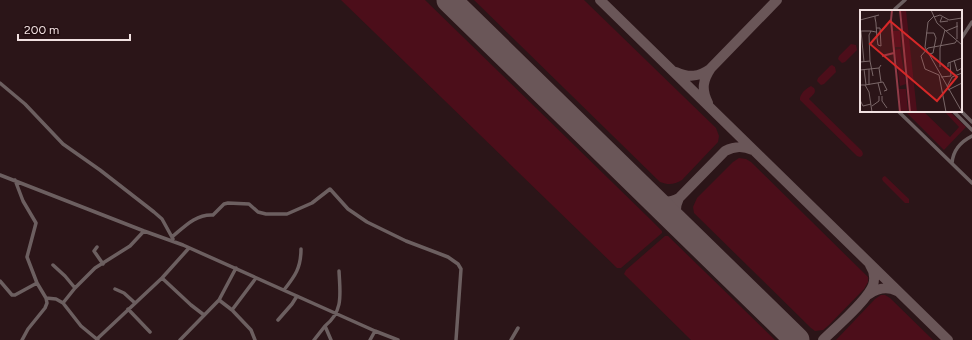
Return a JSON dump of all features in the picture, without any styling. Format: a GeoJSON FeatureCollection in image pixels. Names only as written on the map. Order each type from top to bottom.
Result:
{"type":"FeatureCollection","features":[{"type":"Feature","properties":{"kind":"street"},"geometry":{"type":"LineString","coordinates":[[895,9],[905,0]]}},
{"type":"Feature","properties":{"kind":"street"},"geometry":{"type":"LineString","coordinates":[[962,37],[972,22]]}},
{"type":"Feature","properties":{"kind":"street"},"geometry":{"type":"LineString","coordinates":[[0,83],[25,104],[63,144],[100,170],[162,219],[174,241]]}},
{"type":"Feature","properties":{"kind":"street"},"geometry":{"type":"LineString","coordinates":[[899,112],[972,183]]}},
{"type":"Feature","properties":{"kind":"street"},"geometry":{"type":"LineString","coordinates":[[954,112],[972,130]]}},
{"type":"Feature","properties":{"kind":"street"},"geometry":{"type":"LineString","coordinates":[[962,112],[972,122]]}},
{"type":"Feature","properties":{"kind":"street"},"geometry":{"type":"LineString","coordinates":[[952,163],[954,151],[964,140],[972,136]]}},
{"type":"Feature","properties":{"kind":"street"},"geometry":{"type":"LineString","coordinates":[[0,175],[144,232],[174,241],[398,340]]}},
{"type":"Feature","properties":{"kind":"street"},"geometry":{"type":"LineString","coordinates":[[15,180],[23,201],[36,223],[27,257],[47,303],[22,340]]}},
{"type":"Feature","properties":{"kind":"street"},"geometry":{"type":"LineString","coordinates":[[172,237],[199,216],[208,214],[213,215],[224,204],[250,204],[258,212],[266,214],[287,214],[312,203],[330,189],[348,209],[367,222],[406,241],[448,257],[458,264],[461,269],[456,340]]}},
{"type":"Feature","properties":{"kind":"street"},"geometry":{"type":"LineString","coordinates":[[63,303],[74,288],[95,268],[130,246],[144,232]]}},
{"type":"Feature","properties":{"kind":"street"},"geometry":{"type":"LineString","coordinates":[[97,247],[94,251],[103,264]]}},
{"type":"Feature","properties":{"kind":"street"},"geometry":{"type":"LineString","coordinates":[[46,298],[56,299],[63,303],[81,326],[98,340],[128,309],[162,278],[189,248]]}},
{"type":"Feature","properties":{"kind":"street"},"geometry":{"type":"LineString","coordinates":[[284,290],[299,268],[301,261],[301,249]]}},
{"type":"Feature","properties":{"kind":"street"},"geometry":{"type":"LineString","coordinates":[[53,265],[65,276],[74,288]]}},
{"type":"Feature","properties":{"kind":"street"},"geometry":{"type":"LineString","coordinates":[[180,340],[219,300],[236,268]]}},
{"type":"Feature","properties":{"kind":"street"},"geometry":{"type":"LineString","coordinates":[[314,340],[337,314],[340,299],[339,272]]}},
{"type":"Feature","properties":{"kind":"street"},"geometry":{"type":"LineString","coordinates":[[162,278],[190,305],[204,315]]}},
{"type":"Feature","properties":{"kind":"street"},"geometry":{"type":"LineString","coordinates":[[232,310],[256,278]]}},
{"type":"Feature","properties":{"kind":"street"},"geometry":{"type":"LineString","coordinates":[[0,281],[12,295],[15,295],[37,283]]}},
{"type":"Feature","properties":{"kind":"street"},"geometry":{"type":"LineString","coordinates":[[114,289],[124,293],[135,303]]}},
{"type":"Feature","properties":{"kind":"street"},"geometry":{"type":"LineString","coordinates":[[278,320],[297,296]]}},
{"type":"Feature","properties":{"kind":"street"},"geometry":{"type":"LineString","coordinates":[[219,300],[232,310],[251,330],[255,340]]}},
{"type":"Feature","properties":{"kind":"street"},"geometry":{"type":"LineString","coordinates":[[128,309],[150,332]]}},
{"type":"Feature","properties":{"kind":"street"},"geometry":{"type":"LineString","coordinates":[[325,326],[331,340]]}},
{"type":"Feature","properties":{"kind":"street"},"geometry":{"type":"LineString","coordinates":[[510,340],[518,328]]}},
{"type":"Feature","properties":{"kind":"street"},"geometry":{"type":"LineString","coordinates":[[370,340],[375,331]]}},
{"type":"Feature","properties":{"kind":"shaded area"},"geometry":{"type":"Polygon","coordinates":[[[341,0],[425,0],[651,220],[662,231],[662,233],[621,268],[617,268],[341,0]]]}},
{"type":"Feature","properties":{"kind":"shaded area"},"geometry":{"type":"Polygon","coordinates":[[[474,0],[584,0],[716,128],[719,136],[718,142],[682,180],[671,184],[660,182],[474,0]]]}},
{"type":"Feature","properties":{"kind":"shaded area"},"geometry":{"type":"Polygon","coordinates":[[[851,44],[856,45],[857,50],[845,62],[842,63],[838,59],[839,56],[851,44]]]}},
{"type":"Feature","properties":{"kind":"shaded area"},"geometry":{"type":"Polygon","coordinates":[[[832,65],[835,67],[836,72],[824,84],[821,85],[817,81],[818,78],[832,65]]]}},
{"type":"Feature","properties":{"kind":"shaded area"},"geometry":{"type":"Polygon","coordinates":[[[811,86],[815,91],[809,99],[862,151],[862,156],[857,156],[800,100],[803,92],[811,86]]]}},
{"type":"Feature","properties":{"kind":"shaded area"},"geometry":{"type":"Polygon","coordinates":[[[906,112],[924,112],[950,137],[959,127],[945,112],[950,112],[966,127],[944,150],[906,112]]]}},
{"type":"Feature","properties":{"kind":"shaded area"},"geometry":{"type":"Polygon","coordinates":[[[739,158],[746,159],[751,162],[868,277],[868,282],[864,289],[823,330],[815,331],[811,328],[694,213],[693,207],[697,198],[733,162],[739,158]]]}},
{"type":"Feature","properties":{"kind":"shaded area"},"geometry":{"type":"Polygon","coordinates":[[[885,176],[909,199],[909,203],[905,203],[883,181],[882,179],[885,176]]]}},
{"type":"Feature","properties":{"kind":"shaded area"},"geometry":{"type":"Polygon","coordinates":[[[665,236],[668,236],[775,340],[691,340],[624,274],[626,270],[665,236]]]}},
{"type":"Feature","properties":{"kind":"shaded area"},"geometry":{"type":"Polygon","coordinates":[[[881,295],[885,295],[890,298],[933,340],[836,340],[875,299],[881,295]]]}},
{"type":"Feature","properties":{"kind":"taxiway"},"geometry":{"type":"LineString","coordinates":[[600,0],[948,340]]}},
{"type":"Feature","properties":{"kind":"taxiway"},"geometry":{"type":"LineString","coordinates":[[708,103],[704,93],[704,85],[711,68],[777,0]]}},
{"type":"Feature","properties":{"kind":"taxiway"},"geometry":{"type":"LineString","coordinates":[[676,72],[694,76],[702,74],[710,69]]}},
{"type":"Feature","properties":{"kind":"taxiway"},"geometry":{"type":"LineString","coordinates":[[652,198],[666,202],[679,198],[725,151],[739,147],[753,150]]}},
{"type":"Feature","properties":{"kind":"taxiway"},"geometry":{"type":"LineString","coordinates":[[679,198],[676,206],[676,213],[682,227]]}},
{"type":"Feature","properties":{"kind":"taxiway"},"geometry":{"type":"LineString","coordinates":[[823,340],[858,306],[870,291],[874,278],[870,265]]}},
{"type":"Feature","properties":{"kind":"taxiway"},"geometry":{"type":"LineString","coordinates":[[869,294],[883,288],[897,291]]}},
{"type":"Feature","properties":{"kind":"runway"},"geometry":{"type":"LineString","coordinates":[[449,0],[797,340]]}}]}
